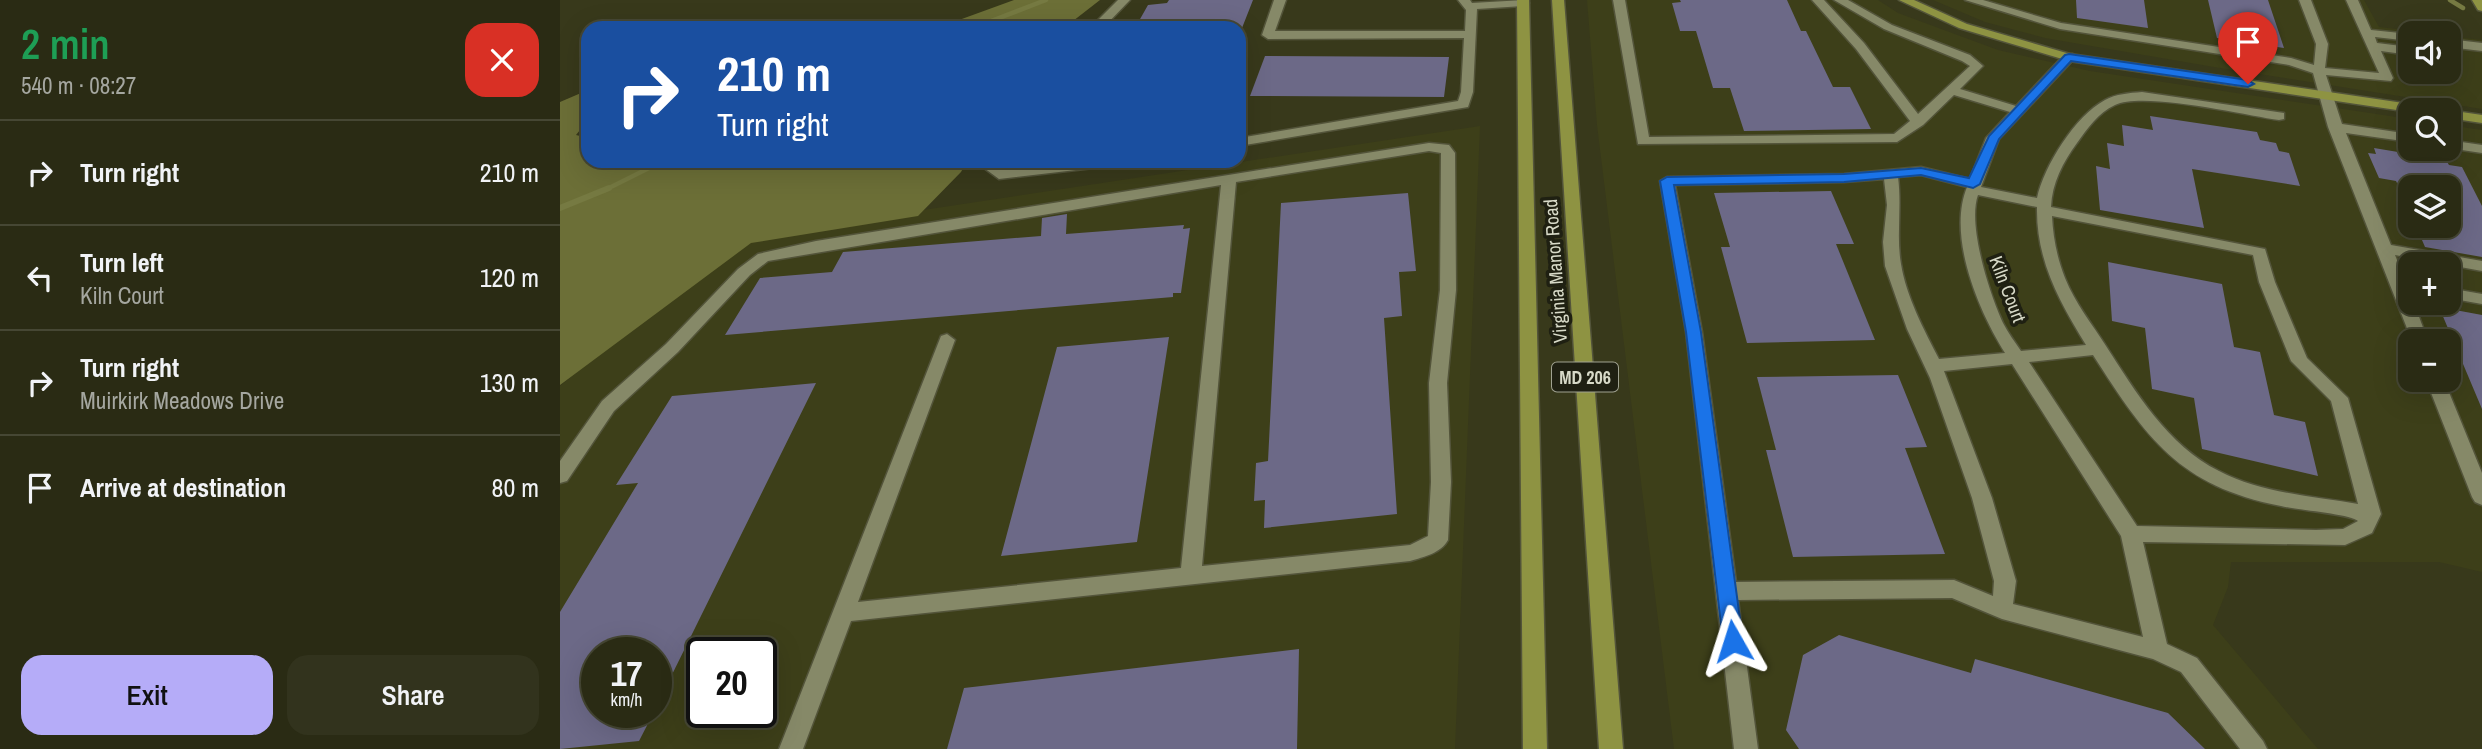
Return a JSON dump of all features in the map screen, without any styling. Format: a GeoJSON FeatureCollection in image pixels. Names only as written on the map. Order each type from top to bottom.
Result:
{"type":"FeatureCollection","features":[{"type":"Feature","properties":{"kind":"main road","name":"Virginia Manor Road"},"geometry":{"type":"LineString","coordinates":[[1558,0],[1611,749]]}},
{"type":"Feature","properties":{"kind":"main road"},"geometry":{"type":"LineString","coordinates":[[1905,0],[1963,26],[2069,57],[2398,106]]}},
{"type":"Feature","properties":{"kind":"main road"},"geometry":{"type":"LineString","coordinates":[[2478,0],[2482,8]]}},
{"type":"Feature","properties":{"kind":"main road","name":"Virginia Manor Road"},"geometry":{"type":"LineString","coordinates":[[1522,2],[1535,749]]}},
{"type":"Feature","properties":{"kind":"main road"},"geometry":{"type":"LineString","coordinates":[[2461,116],[2482,119]]}},
{"type":"Feature","properties":{"kind":"street"},"geometry":{"type":"LineString","coordinates":[[1103,21],[1124,0]]}},
{"type":"Feature","properties":{"kind":"street"},"geometry":{"type":"LineString","coordinates":[[1280,0],[1268,35],[1470,34]]}},
{"type":"Feature","properties":{"kind":"street"},"geometry":{"type":"LineString","coordinates":[[1619,0],[1643,141],[1897,138],[1977,66],[1973,61],[1888,27],[1840,0]]}},
{"type":"Feature","properties":{"kind":"street"},"geometry":{"type":"LineString","coordinates":[[1818,0],[1860,46],[1917,122]]}},
{"type":"Feature","properties":{"kind":"street"},"geometry":{"type":"LineString","coordinates":[[1971,0],[2060,26],[2291,62],[2319,71],[2387,78],[2352,0]]}},
{"type":"Feature","properties":{"kind":"street"},"geometry":{"type":"LineString","coordinates":[[2305,0],[2322,44],[2319,71],[2335,127],[2385,249],[2398,274]]}},
{"type":"Feature","properties":{"kind":"street"},"geometry":{"type":"LineString","coordinates":[[1246,141],[1463,104],[1467,92],[1470,34],[1467,3],[1522,2]]}},
{"type":"Feature","properties":{"kind":"street"},"geometry":{"type":"LineString","coordinates":[[2366,33],[2398,37]]}},
{"type":"Feature","properties":{"kind":"street"},"geometry":{"type":"LineString","coordinates":[[2461,45],[2482,47]]}},
{"type":"Feature","properties":{"kind":"street"},"geometry":{"type":"LineString","coordinates":[[2373,46],[2398,49]]}},
{"type":"Feature","properties":{"kind":"street","name":"Kiln Court"},"geometry":{"type":"LineString","coordinates":[[2069,57],[1993,138],[1968,202],[1972,255],[1995,324],[2131,534]]}},
{"type":"Feature","properties":{"kind":"street"},"geometry":{"type":"LineString","coordinates":[[1951,90],[2017,110]]}},
{"type":"Feature","properties":{"kind":"street"},"geometry":{"type":"LineString","coordinates":[[2279,116],[2142,96],[2116,97],[2109,100],[2079,131],[2055,166],[2044,207],[2046,245],[2061,287],[2099,349],[2147,419],[2167,443],[2194,467],[2213,478],[2253,492],[2371,514]]}},
{"type":"Feature","properties":{"kind":"street"},"geometry":{"type":"LineString","coordinates":[[2335,127],[2398,136]]}},
{"type":"Feature","properties":{"kind":"street"},"geometry":{"type":"LineString","coordinates":[[2461,146],[2482,149]]}},
{"type":"Feature","properties":{"kind":"street"},"geometry":{"type":"LineString","coordinates":[[560,476],[608,406],[672,348],[744,272],[763,257],[816,246],[1429,147],[1444,148],[1448,153],[1448,290],[1438,383],[1441,482],[1438,540],[1423,550],[1409,553],[842,612]]}},
{"type":"Feature","properties":{"kind":"street"},"geometry":{"type":"LineString","coordinates":[[992,168],[999,175],[1059,168]]}},
{"type":"Feature","properties":{"kind":"street"},"geometry":{"type":"LineString","coordinates":[[1890,172],[1894,205],[1891,242],[1893,266],[1982,498],[2005,581],[2002,610]]}},
{"type":"Feature","properties":{"kind":"street"},"geometry":{"type":"LineString","coordinates":[[1746,749],[1694,332],[1667,181],[1844,178],[1890,172],[1939,173],[1973,187],[2044,207],[2260,252],[2267,282],[2300,360],[2339,398],[2371,514],[2365,527],[2345,537],[2131,534],[2157,650]]}},
{"type":"Feature","properties":{"kind":"street"},"geometry":{"type":"LineString","coordinates":[[1191,575],[1199,469],[1229,180]]}},
{"type":"Feature","properties":{"kind":"street"},"geometry":{"type":"LineString","coordinates":[[2385,249],[2482,266]]}},
{"type":"Feature","properties":{"kind":"street"},"geometry":{"type":"LineString","coordinates":[[2461,295],[2482,299]]}},
{"type":"Feature","properties":{"kind":"street"},"geometry":{"type":"LineString","coordinates":[[791,749],[947,340]]}},
{"type":"Feature","properties":{"kind":"street"},"geometry":{"type":"LineString","coordinates":[[1933,366],[2099,349]]}},
{"type":"Feature","properties":{"kind":"street"},"geometry":{"type":"LineString","coordinates":[[2440,392],[2482,497]]}},
{"type":"Feature","properties":{"kind":"street"},"geometry":{"type":"LineString","coordinates":[[1727,592],[1954,589],[2002,610],[2157,650],[2189,665],[2255,749]]}},
{"type":"Feature","properties":{"kind":"shaded area"},"geometry":{"type":"Polygon","coordinates":[[[1014,0],[1100,0],[1073,21],[956,21],[1014,0]]]}},
{"type":"Feature","properties":{"kind":"shaded area"},"geometry":{"type":"Polygon","coordinates":[[[1587,0],[1878,0],[1898,13],[1998,50],[2090,71],[2398,117],[2398,161],[2461,161],[2461,127],[2482,130],[2482,572],[2439,562],[2231,562],[2228,587],[2213,625],[2318,749],[1674,749],[1597,125],[1587,0]]]}},
{"type":"Feature","properties":{"kind":"shaded area"},"geometry":{"type":"Polygon","coordinates":[[[1933,0],[2364,0],[2379,27],[2398,29],[2398,84],[2461,84],[2461,38],[2482,40],[2482,109],[2461,106],[2461,98],[2412,98],[2214,67],[2045,38],[1985,22],[1933,0]]]}},
{"type":"Feature","properties":{"kind":"shaded area"},"geometry":{"type":"Polygon","coordinates":[[[581,93],[581,129],[576,135],[581,136],[581,168],[963,168],[918,216],[751,243],[560,385],[560,102],[581,93]]]}},
{"type":"Feature","properties":{"kind":"shaded area"},"geometry":{"type":"Polygon","coordinates":[[[1480,126],[1455,749],[560,749],[560,386],[737,238],[1201,168],[1246,168],[1246,161],[1480,126]]]}},
{"type":"Feature","properties":{"kind":"building"},"geometry":{"type":"Polygon","coordinates":[[[1169,0],[1253,0],[1245,21],[1139,21],[1148,5],[1167,3],[1169,0]]]}},
{"type":"Feature","properties":{"kind":"building"},"geometry":{"type":"Polygon","coordinates":[[[1680,0],[1787,0],[1801,31],[1806,31],[1833,87],[1850,87],[1871,129],[1744,131],[1730,88],[1713,88],[1696,31],[1680,31],[1672,3],[1681,2],[1680,0]]]}},
{"type":"Feature","properties":{"kind":"building"},"geometry":{"type":"Polygon","coordinates":[[[2076,0],[2144,0],[2148,28],[2077,18],[2076,0]]]}},
{"type":"Feature","properties":{"kind":"building"},"geometry":{"type":"Polygon","coordinates":[[[2208,0],[2268,0],[2284,48],[2217,38],[2208,0]]]}},
{"type":"Feature","properties":{"kind":"building"},"geometry":{"type":"Polygon","coordinates":[[[1265,56],[1449,57],[1444,97],[1250,96],[1265,56]]]}},
{"type":"Feature","properties":{"kind":"building"},"geometry":{"type":"Polygon","coordinates":[[[2150,116],[2257,132],[2260,140],[2276,143],[2279,151],[2289,153],[2300,186],[2192,169],[2204,228],[2100,210],[2096,166],[2110,169],[2107,143],[2124,146],[2122,125],[2153,130],[2150,116]]]}},
{"type":"Feature","properties":{"kind":"building"},"geometry":{"type":"Polygon","coordinates":[[[2374,148],[2398,152],[2398,161],[2447,161],[2449,165],[2462,167],[2482,206],[2482,257],[2425,247],[2421,238],[2461,238],[2461,175],[2398,175],[2398,185],[2396,181],[2379,178],[2368,153],[2376,154],[2374,148]]]}},
{"type":"Feature","properties":{"kind":"building"},"geometry":{"type":"Polygon","coordinates":[[[1831,191],[1854,244],[1836,244],[1875,340],[1747,343],[1721,247],[1730,247],[1714,193],[1831,191]]]}},
{"type":"Feature","properties":{"kind":"building"},"geometry":{"type":"Polygon","coordinates":[[[1408,193],[1416,271],[1399,272],[1402,316],[1384,318],[1397,514],[1264,528],[1265,500],[1254,501],[1256,463],[1268,461],[1281,203],[1408,193]]]}},
{"type":"Feature","properties":{"kind":"building"},"geometry":{"type":"Polygon","coordinates":[[[1067,214],[1066,234],[1184,225],[1183,229],[1190,228],[1181,293],[1173,293],[1173,297],[725,335],[760,278],[832,272],[843,252],[1041,236],[1042,218],[1067,214]]]}},
{"type":"Feature","properties":{"kind":"building"},"geometry":{"type":"Polygon","coordinates":[[[2108,262],[2222,284],[2234,347],[2260,352],[2274,415],[2305,422],[2318,476],[2202,449],[2194,398],[2152,389],[2145,328],[2112,321],[2108,262]]]}},
{"type":"Feature","properties":{"kind":"building"},"geometry":{"type":"Polygon","coordinates":[[[2461,311],[2482,315],[2482,409],[2461,359],[2461,329],[2448,329],[2442,315],[2461,315],[2461,311]]]}},
{"type":"Feature","properties":{"kind":"building"},"geometry":{"type":"Polygon","coordinates":[[[1169,337],[1137,542],[1001,556],[1057,347],[1169,337]]]}},
{"type":"Feature","properties":{"kind":"building"},"geometry":{"type":"Polygon","coordinates":[[[1898,375],[1927,447],[1905,448],[1945,554],[1793,557],[1766,450],[1776,450],[1757,377],[1898,375]]]}},
{"type":"Feature","properties":{"kind":"building"},"geometry":{"type":"Polygon","coordinates":[[[816,383],[691,637],[686,637],[686,646],[672,675],[672,637],[581,637],[581,728],[646,728],[639,741],[560,749],[560,612],[638,483],[616,485],[672,396],[816,383]]]}},
{"type":"Feature","properties":{"kind":"building"},"geometry":{"type":"Polygon","coordinates":[[[1839,635],[1971,673],[1975,659],[2168,713],[2205,749],[1799,749],[1786,730],[1803,655],[1839,635]]]}},
{"type":"Feature","properties":{"kind":"building"},"geometry":{"type":"Polygon","coordinates":[[[1299,649],[1297,749],[947,749],[964,688],[1299,649]]]}},
{"type":"Feature","properties":{"kind":"waterway"},"geometry":{"type":"LineString","coordinates":[[991,21],[1046,0]]}},
{"type":"Feature","properties":{"kind":"waterway"},"geometry":{"type":"LineString","coordinates":[[2450,0],[2463,8]]}},
{"type":"Feature","properties":{"kind":"waterway"},"geometry":{"type":"LineString","coordinates":[[609,188],[649,168]]}},
{"type":"Feature","properties":{"kind":"waterway"},"geometry":{"type":"LineString","coordinates":[[560,208],[609,188]]}},
{"type":"Feature","properties":{"kind":"waterway"},"geometry":{"type":"LineString","coordinates":[[605,190],[609,188]]}},
{"type":"Feature","properties":{"kind":"route"},"geometry":{"type":"LineString","coordinates":[[1733,641],[1694,332],[1667,181],[1844,178],[1921,171],[1939,173],[1973,184],[1993,138],[2069,57],[2248,84]]}}]}
